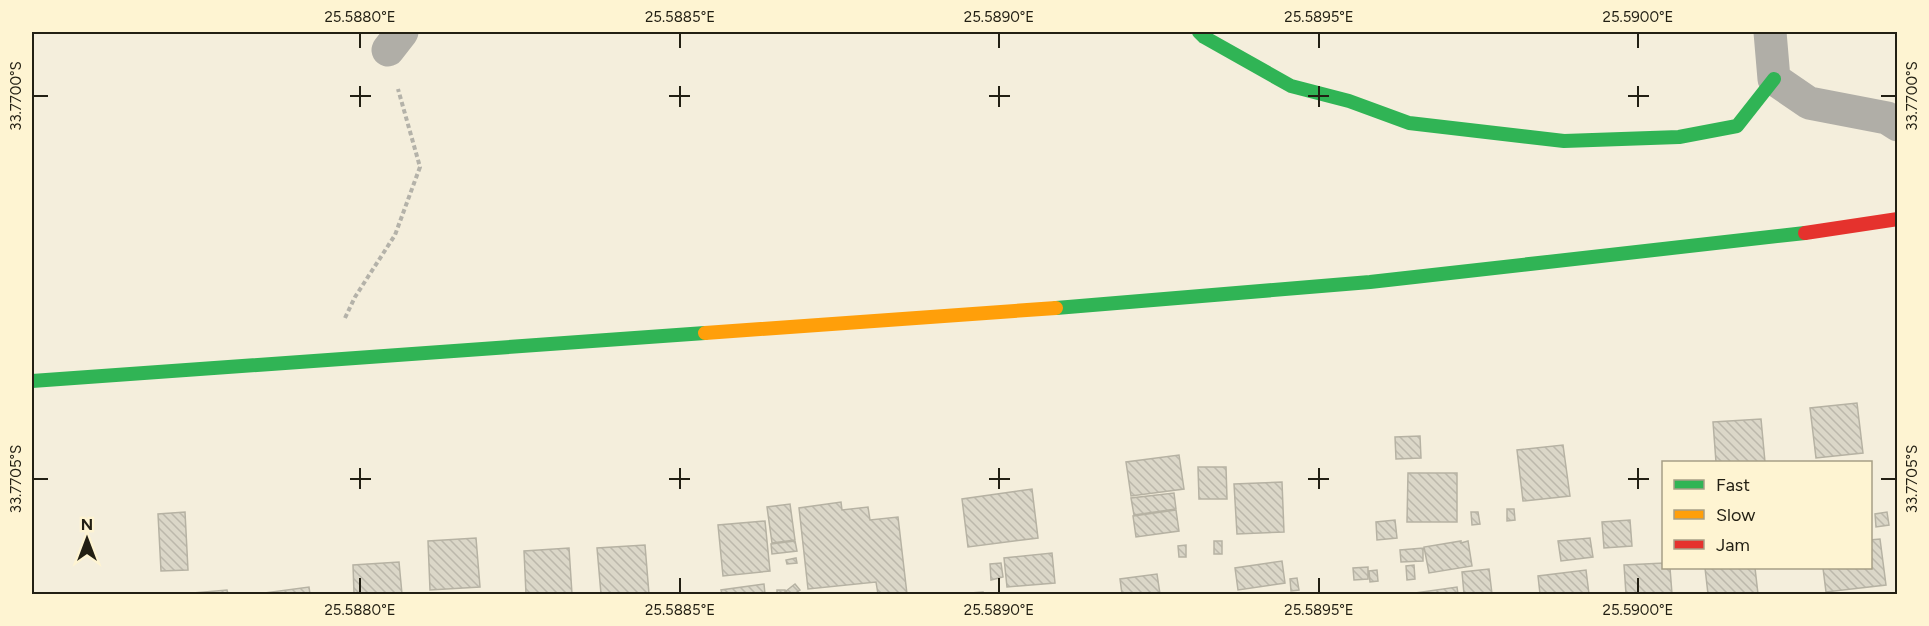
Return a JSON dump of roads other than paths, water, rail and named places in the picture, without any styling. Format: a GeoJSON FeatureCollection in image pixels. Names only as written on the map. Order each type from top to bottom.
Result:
{"type":"FeatureCollection","features":[{"type":"Feature","properties":{"kind":"main road"},"geometry":{"type":"LineString","coordinates":[[1199,32],[1291,86],[1349,101],[1409,123],[1564,141],[1679,137],[1737,126],[1774,79]]}},
{"type":"Feature","properties":{"kind":"main road"},"geometry":{"type":"LineString","coordinates":[[32,381],[1168,300],[1370,282],[1750,241],[1898,219]]}},
{"type":"Feature","properties":{"kind":"street"},"geometry":{"type":"LineString","coordinates":[[1770,32],[1774,79],[1809,103],[1887,118],[1898,125]]}}]}
